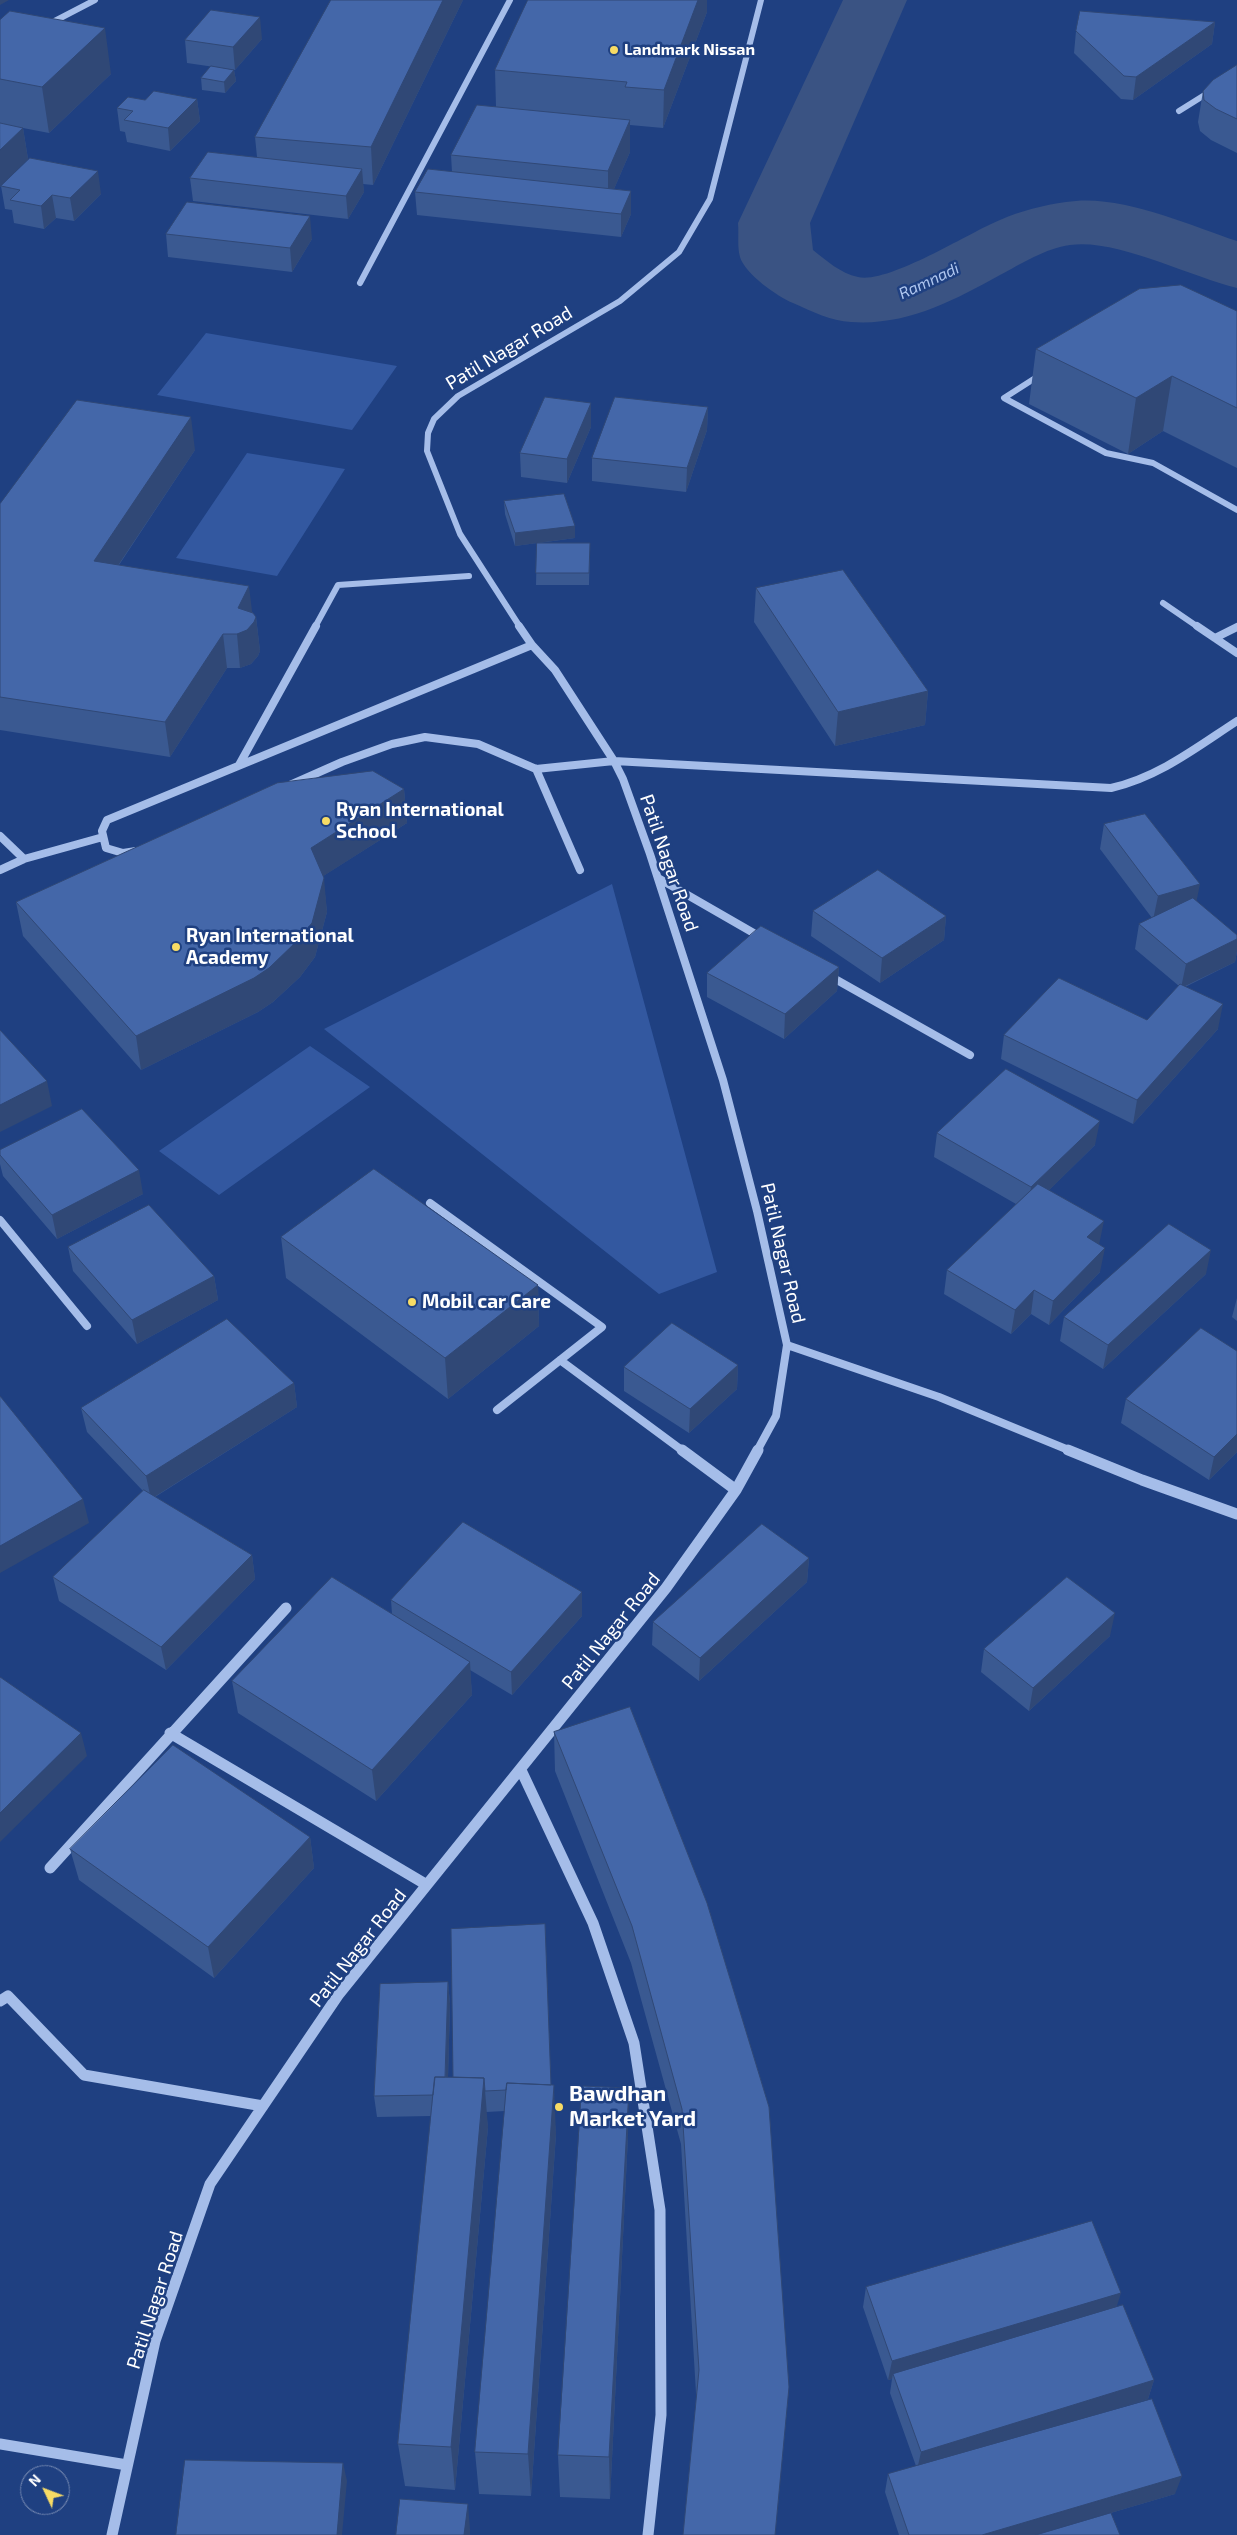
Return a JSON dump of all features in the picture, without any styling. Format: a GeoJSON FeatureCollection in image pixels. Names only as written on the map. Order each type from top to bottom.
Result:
{"type":"FeatureCollection","features":[{"type":"Feature","properties":{"kind":"street"},"geometry":{"type":"LineString","coordinates":[[43,27],[96,0]]}},
{"type":"Feature","properties":{"kind":"street"},"geometry":{"type":"LineString","coordinates":[[360,283],[510,0]]}},
{"type":"Feature","properties":{"kind":"street","name":"Patil Nagar Road"},"geometry":{"type":"LineString","coordinates":[[112,2535],[155,2341],[210,2184],[339,1994],[666,1588],[736,1490],[776,1416],[787,1345],[757,1211],[723,1080],[658,878],[614,761],[555,670],[532,645],[460,534],[427,451],[426,437],[430,423],[440,409],[458,396],[620,301],[679,252],[710,199],[761,0]]}},
{"type":"Feature","properties":{"kind":"street"},"geometry":{"type":"LineString","coordinates":[[1179,112],[1220,86]]}},
{"type":"Feature","properties":{"kind":"street"},"geometry":{"type":"LineString","coordinates":[[1045,372],[1004,398],[1106,453],[1153,463],[1237,510]]}},
{"type":"Feature","properties":{"kind":"street"},"geometry":{"type":"LineString","coordinates":[[240,765],[338,585],[469,576]]}},
{"type":"Feature","properties":{"kind":"street"},"geometry":{"type":"LineString","coordinates":[[1163,603],[1237,653]]}},
{"type":"Feature","properties":{"kind":"street"},"geometry":{"type":"LineString","coordinates":[[614,761],[1111,788],[1128,784],[1164,767],[1237,721]]}},
{"type":"Feature","properties":{"kind":"street"},"geometry":{"type":"LineString","coordinates":[[536,769],[580,870]]}},
{"type":"Feature","properties":{"kind":"street"},"geometry":{"type":"LineString","coordinates":[[0,836],[24,860]]}},
{"type":"Feature","properties":{"kind":"street"},"geometry":{"type":"LineString","coordinates":[[0,870],[24,860],[103,837]]}},
{"type":"Feature","properties":{"kind":"street"},"geometry":{"type":"LineString","coordinates":[[658,878],[771,942]]}},
{"type":"Feature","properties":{"kind":"street"},"geometry":{"type":"LineString","coordinates":[[823,972],[970,1055]]}},
{"type":"Feature","properties":{"kind":"street"},"geometry":{"type":"LineString","coordinates":[[430,1203],[602,1327],[497,1410]]}},
{"type":"Feature","properties":{"kind":"street"},"geometry":{"type":"LineString","coordinates":[[0,1220],[87,1326]]}},
{"type":"Feature","properties":{"kind":"street"},"geometry":{"type":"LineString","coordinates":[[787,1345],[939,1397],[1142,1480],[1237,1514]]}},
{"type":"Feature","properties":{"kind":"street"},"geometry":{"type":"LineString","coordinates":[[560,1360],[736,1490]]}},
{"type":"Feature","properties":{"kind":"street"},"geometry":{"type":"LineString","coordinates":[[50,1868],[170,1733],[286,1608]]}},
{"type":"Feature","properties":{"kind":"street"},"geometry":{"type":"LineString","coordinates":[[170,1733],[428,1885]]}},
{"type":"Feature","properties":{"kind":"street"},"geometry":{"type":"LineString","coordinates":[[521,1770],[593,1923],[634,2042],[660,2210],[661,2415],[648,2535]]}},
{"type":"Feature","properties":{"kind":"street"},"geometry":{"type":"LineString","coordinates":[[0,2001],[8,1996],[84,2075],[263,2106]]}},
{"type":"Feature","properties":{"kind":"street"},"geometry":{"type":"LineString","coordinates":[[0,2444],[127,2465]]}},
{"type":"Feature","properties":{"kind":"lane"},"geometry":{"type":"LineString","coordinates":[[1215,638],[1237,627]]}},
{"type":"Feature","properties":{"kind":"lane"},"geometry":{"type":"LineString","coordinates":[[144,850],[123,853],[106,848],[102,831],[107,820],[532,645]]}},
{"type":"Feature","properties":{"kind":"lane"},"geometry":{"type":"LineString","coordinates":[[284,788],[342,762],[392,744],[425,737],[478,744],[536,769],[614,761]]}},
{"type":"Feature","properties":{"kind":"shaded area"},"geometry":{"type":"Polygon","coordinates":[[[206,333],[397,366],[352,430],[157,395],[206,333]]]}},
{"type":"Feature","properties":{"kind":"shaded area"},"geometry":{"type":"Polygon","coordinates":[[[247,453],[345,469],[277,576],[176,558],[247,453]]]}},
{"type":"Feature","properties":{"kind":"shaded area"},"geometry":{"type":"Polygon","coordinates":[[[612,884],[717,1272],[659,1294],[324,1029],[612,884]]]}},
{"type":"Feature","properties":{"kind":"shaded area"},"geometry":{"type":"Polygon","coordinates":[[[310,1046],[370,1087],[219,1195],[159,1151],[310,1046]]]}},
{"type":"Feature","properties":{"kind":"building"},"geometry":{"type":"Polygon","coordinates":[[[331,0],[443,0],[371,147],[255,137],[331,0]]]}},
{"type":"Feature","properties":{"kind":"building"},"geometry":{"type":"Polygon","coordinates":[[[528,0],[698,0],[664,90],[625,87],[627,82],[495,70],[528,0]]]}},
{"type":"Feature","properties":{"kind":"building"},"geometry":{"type":"Polygon","coordinates":[[[211,10],[260,17],[233,47],[185,40],[211,10]]]}},
{"type":"Feature","properties":{"kind":"building"},"geometry":{"type":"Polygon","coordinates":[[[10,11],[105,28],[42,87],[0,79],[0,20],[10,11]]]}},
{"type":"Feature","properties":{"kind":"building"},"geometry":{"type":"Polygon","coordinates":[[[1080,11],[1215,22],[1136,77],[1124,76],[1076,31],[1080,11]]]}},
{"type":"Feature","properties":{"kind":"building"},"geometry":{"type":"Polygon","coordinates":[[[1237,65],[1237,119],[1216,109],[1204,100],[1203,91],[1213,80],[1237,65]]]}},
{"type":"Feature","properties":{"kind":"building"},"geometry":{"type":"Polygon","coordinates":[[[211,66],[234,70],[224,82],[201,78],[211,66]]]}},
{"type":"Feature","properties":{"kind":"building"},"geometry":{"type":"Polygon","coordinates":[[[154,91],[197,99],[168,128],[124,120],[133,111],[117,108],[128,97],[145,100],[154,91]]]}},
{"type":"Feature","properties":{"kind":"building"},"geometry":{"type":"Polygon","coordinates":[[[477,105],[630,120],[608,171],[451,155],[477,105]]]}},
{"type":"Feature","properties":{"kind":"building"},"geometry":{"type":"Polygon","coordinates":[[[0,123],[23,128],[0,150],[0,123]]]}},
{"type":"Feature","properties":{"kind":"building"},"geometry":{"type":"Polygon","coordinates":[[[208,152],[362,169],[346,196],[190,178],[208,152]]]}},
{"type":"Feature","properties":{"kind":"building"},"geometry":{"type":"Polygon","coordinates":[[[30,158],[98,171],[70,198],[52,195],[41,206],[10,200],[20,190],[1,186],[30,158]]]}},
{"type":"Feature","properties":{"kind":"building"},"geometry":{"type":"Polygon","coordinates":[[[428,169],[631,191],[621,214],[415,192],[428,169]]]}},
{"type":"Feature","properties":{"kind":"building"},"geometry":{"type":"Polygon","coordinates":[[[187,202],[310,216],[290,248],[166,234],[187,202]]]}},
{"type":"Feature","properties":{"kind":"building"},"geometry":{"type":"Polygon","coordinates":[[[1181,285],[1237,311],[1237,408],[1172,376],[1136,398],[1036,349],[1139,289],[1181,285]]]}},
{"type":"Feature","properties":{"kind":"building"},"geometry":{"type":"Polygon","coordinates":[[[545,397],[591,403],[567,459],[520,453],[545,397]]]}},
{"type":"Feature","properties":{"kind":"building"},"geometry":{"type":"Polygon","coordinates":[[[615,397],[708,407],[687,468],[592,458],[615,397]]]}},
{"type":"Feature","properties":{"kind":"building"},"geometry":{"type":"Polygon","coordinates":[[[77,400],[191,417],[94,561],[249,586],[238,608],[253,613],[256,617],[254,622],[247,630],[237,634],[223,634],[165,722],[0,697],[0,504],[77,400]]]}},
{"type":"Feature","properties":{"kind":"building"},"geometry":{"type":"Polygon","coordinates":[[[564,494],[575,526],[515,533],[504,501],[564,494]]]}},
{"type":"Feature","properties":{"kind":"building"},"geometry":{"type":"Polygon","coordinates":[[[537,543],[590,543],[589,573],[536,573],[537,543]]]}},
{"type":"Feature","properties":{"kind":"building"},"geometry":{"type":"Polygon","coordinates":[[[843,570],[928,691],[838,712],[756,588],[843,570]]]}},
{"type":"Feature","properties":{"kind":"building","name":"Ryan International Academy"},"geometry":{"type":"Polygon","coordinates":[[[373,771],[404,789],[311,848],[324,878],[312,923],[296,942],[269,968],[254,978],[136,1036],[16,902],[277,783],[373,771]]]}},
{"type":"Feature","properties":{"kind":"building"},"geometry":{"type":"Polygon","coordinates":[[[1145,814],[1200,884],[1158,896],[1104,824],[1145,814]]]}},
{"type":"Feature","properties":{"kind":"building"},"geometry":{"type":"Polygon","coordinates":[[[878,870],[946,916],[882,958],[813,911],[878,870]]]}},
{"type":"Feature","properties":{"kind":"building"},"geometry":{"type":"Polygon","coordinates":[[[1193,898],[1237,935],[1237,939],[1186,964],[1139,924],[1193,898]]]}},
{"type":"Feature","properties":{"kind":"building"},"geometry":{"type":"Polygon","coordinates":[[[761,926],[839,967],[785,1014],[707,973],[761,926]]]}},
{"type":"Feature","properties":{"kind":"building"},"geometry":{"type":"Polygon","coordinates":[[[1059,978],[1147,1020],[1180,984],[1223,1004],[1137,1100],[1004,1035],[1059,978]]]}},
{"type":"Feature","properties":{"kind":"building"},"geometry":{"type":"Polygon","coordinates":[[[0,1030],[47,1081],[0,1105],[0,1030]]]}},
{"type":"Feature","properties":{"kind":"building"},"geometry":{"type":"Polygon","coordinates":[[[1006,1069],[1100,1121],[1031,1187],[937,1133],[1006,1069]]]}},
{"type":"Feature","properties":{"kind":"building"},"geometry":{"type":"Polygon","coordinates":[[[82,1109],[139,1170],[52,1215],[0,1155],[0,1150],[82,1109]]]}},
{"type":"Feature","properties":{"kind":"building"},"geometry":{"type":"Polygon","coordinates":[[[374,1169],[538,1285],[445,1358],[281,1237],[374,1169]]]}},
{"type":"Feature","properties":{"kind":"building"},"geometry":{"type":"Polygon","coordinates":[[[1038,1184],[1104,1221],[1087,1237],[1105,1248],[1053,1301],[1034,1290],[1015,1310],[947,1270],[1038,1184]]]}},
{"type":"Feature","properties":{"kind":"building"},"geometry":{"type":"Polygon","coordinates":[[[149,1205],[214,1276],[132,1320],[68,1247],[149,1205]]]}},
{"type":"Feature","properties":{"kind":"building"},"geometry":{"type":"Polygon","coordinates":[[[1169,1224],[1211,1250],[1108,1345],[1064,1317],[1169,1224]]]}},
{"type":"Feature","properties":{"kind":"building"},"geometry":{"type":"Polygon","coordinates":[[[227,1319],[294,1383],[146,1476],[81,1408],[227,1319]]]}},
{"type":"Feature","properties":{"kind":"building"},"geometry":{"type":"Polygon","coordinates":[[[672,1323],[738,1365],[690,1409],[624,1367],[672,1323]]]}},
{"type":"Feature","properties":{"kind":"building"},"geometry":{"type":"Polygon","coordinates":[[[1201,1328],[1237,1351],[1237,1434],[1214,1457],[1126,1399],[1201,1328]]]}},
{"type":"Feature","properties":{"kind":"building"},"geometry":{"type":"Polygon","coordinates":[[[0,1396],[83,1499],[0,1546],[0,1396]]]}},
{"type":"Feature","properties":{"kind":"building"},"geometry":{"type":"Polygon","coordinates":[[[144,1490],[252,1555],[161,1647],[53,1577],[144,1490]]]}},
{"type":"Feature","properties":{"kind":"building"},"geometry":{"type":"Polygon","coordinates":[[[463,1522],[582,1592],[511,1672],[391,1600],[463,1522]]]}},
{"type":"Feature","properties":{"kind":"building"},"geometry":{"type":"Polygon","coordinates":[[[762,1524],[809,1558],[700,1658],[653,1622],[762,1524]]]}},
{"type":"Feature","properties":{"kind":"building"},"geometry":{"type":"Polygon","coordinates":[[[332,1577],[470,1662],[372,1770],[232,1681],[332,1577]]]}},
{"type":"Feature","properties":{"kind":"building"},"geometry":{"type":"Polygon","coordinates":[[[1067,1577],[1115,1613],[1033,1688],[984,1649],[1067,1577]]]}},
{"type":"Feature","properties":{"kind":"building"},"geometry":{"type":"Polygon","coordinates":[[[0,1677],[81,1733],[0,1813],[0,1677]]]}},
{"type":"Feature","properties":{"kind":"building"},"geometry":{"type":"Polygon","coordinates":[[[630,1707],[707,1903],[769,2107],[789,2387],[775,2535],[683,2535],[699,2370],[682,2109],[632,1926],[554,1732],[630,1707]]]}},
{"type":"Feature","properties":{"kind":"building"},"geometry":{"type":"Polygon","coordinates":[[[173,1745],[310,1837],[208,1947],[70,1849],[173,1745]]]}},
{"type":"Feature","properties":{"kind":"building"},"geometry":{"type":"Polygon","coordinates":[[[545,1924],[551,2085],[507,2083],[506,2090],[485,2091],[484,2078],[453,2077],[451,1929],[545,1924]]]}},
{"type":"Feature","properties":{"kind":"building"},"geometry":{"type":"Polygon","coordinates":[[[448,1982],[445,2077],[435,2077],[433,2095],[374,2096],[380,1984],[448,1982]]]}},
{"type":"Feature","properties":{"kind":"building"},"geometry":{"type":"Polygon","coordinates":[[[435,2077],[484,2078],[451,2447],[398,2444],[435,2077]]]}},
{"type":"Feature","properties":{"kind":"building"},"geometry":{"type":"Polygon","coordinates":[[[507,2083],[554,2085],[528,2454],[475,2452],[507,2083]]]}},
{"type":"Feature","properties":{"kind":"building"},"geometry":{"type":"Polygon","coordinates":[[[582,2086],[629,2088],[609,2457],[558,2455],[582,2086]]]}},
{"type":"Feature","properties":{"kind":"building"},"geometry":{"type":"Polygon","coordinates":[[[1092,2221],[1121,2293],[892,2361],[866,2287],[1092,2221]]]}},
{"type":"Feature","properties":{"kind":"building"},"geometry":{"type":"Polygon","coordinates":[[[1123,2305],[1154,2380],[921,2452],[893,2374],[1123,2305]]]}},
{"type":"Feature","properties":{"kind":"building"},"geometry":{"type":"Polygon","coordinates":[[[1152,2399],[1182,2476],[982,2535],[909,2535],[888,2474],[1152,2399]]]}},
{"type":"Feature","properties":{"kind":"building"},"geometry":{"type":"Polygon","coordinates":[[[185,2460],[343,2463],[337,2535],[176,2535],[185,2460]]]}},
{"type":"Feature","properties":{"kind":"building"},"geometry":{"type":"Polygon","coordinates":[[[400,2499],[468,2504],[464,2535],[396,2535],[400,2499]]]}},
{"type":"Feature","properties":{"kind":"building"},"geometry":{"type":"Polygon","coordinates":[[[1111,2513],[1120,2535],[1036,2535],[1111,2513]]]}},
{"type":"Feature","properties":{"kind":"waterway","name":"Ramnadi"},"geometry":{"type":"LineString","coordinates":[[875,0],[774,223],[777,258],[808,283],[850,300],[895,298],[937,280],[990,251],[1028,234],[1067,223],[1116,224],[1237,266]]}},
{"type":"Feature","properties":{"kind":"place","name":"Landmark Nissan"},"geometry":{"type":"Point","coordinates":[614,50]}},
{"type":"Feature","properties":{"kind":"place","name":"Ryan International School"},"geometry":{"type":"Point","coordinates":[326,821]}},
{"type":"Feature","properties":{"kind":"place","name":"Ryan International Academy"},"geometry":{"type":"Point","coordinates":[176,947]}},
{"type":"Feature","properties":{"kind":"place","name":"Mobil car Care"},"geometry":{"type":"Point","coordinates":[412,1302]}},
{"type":"Feature","properties":{"kind":"place","name":"Bawdhan Market Yard"},"geometry":{"type":"Point","coordinates":[559,2107]}}]}
